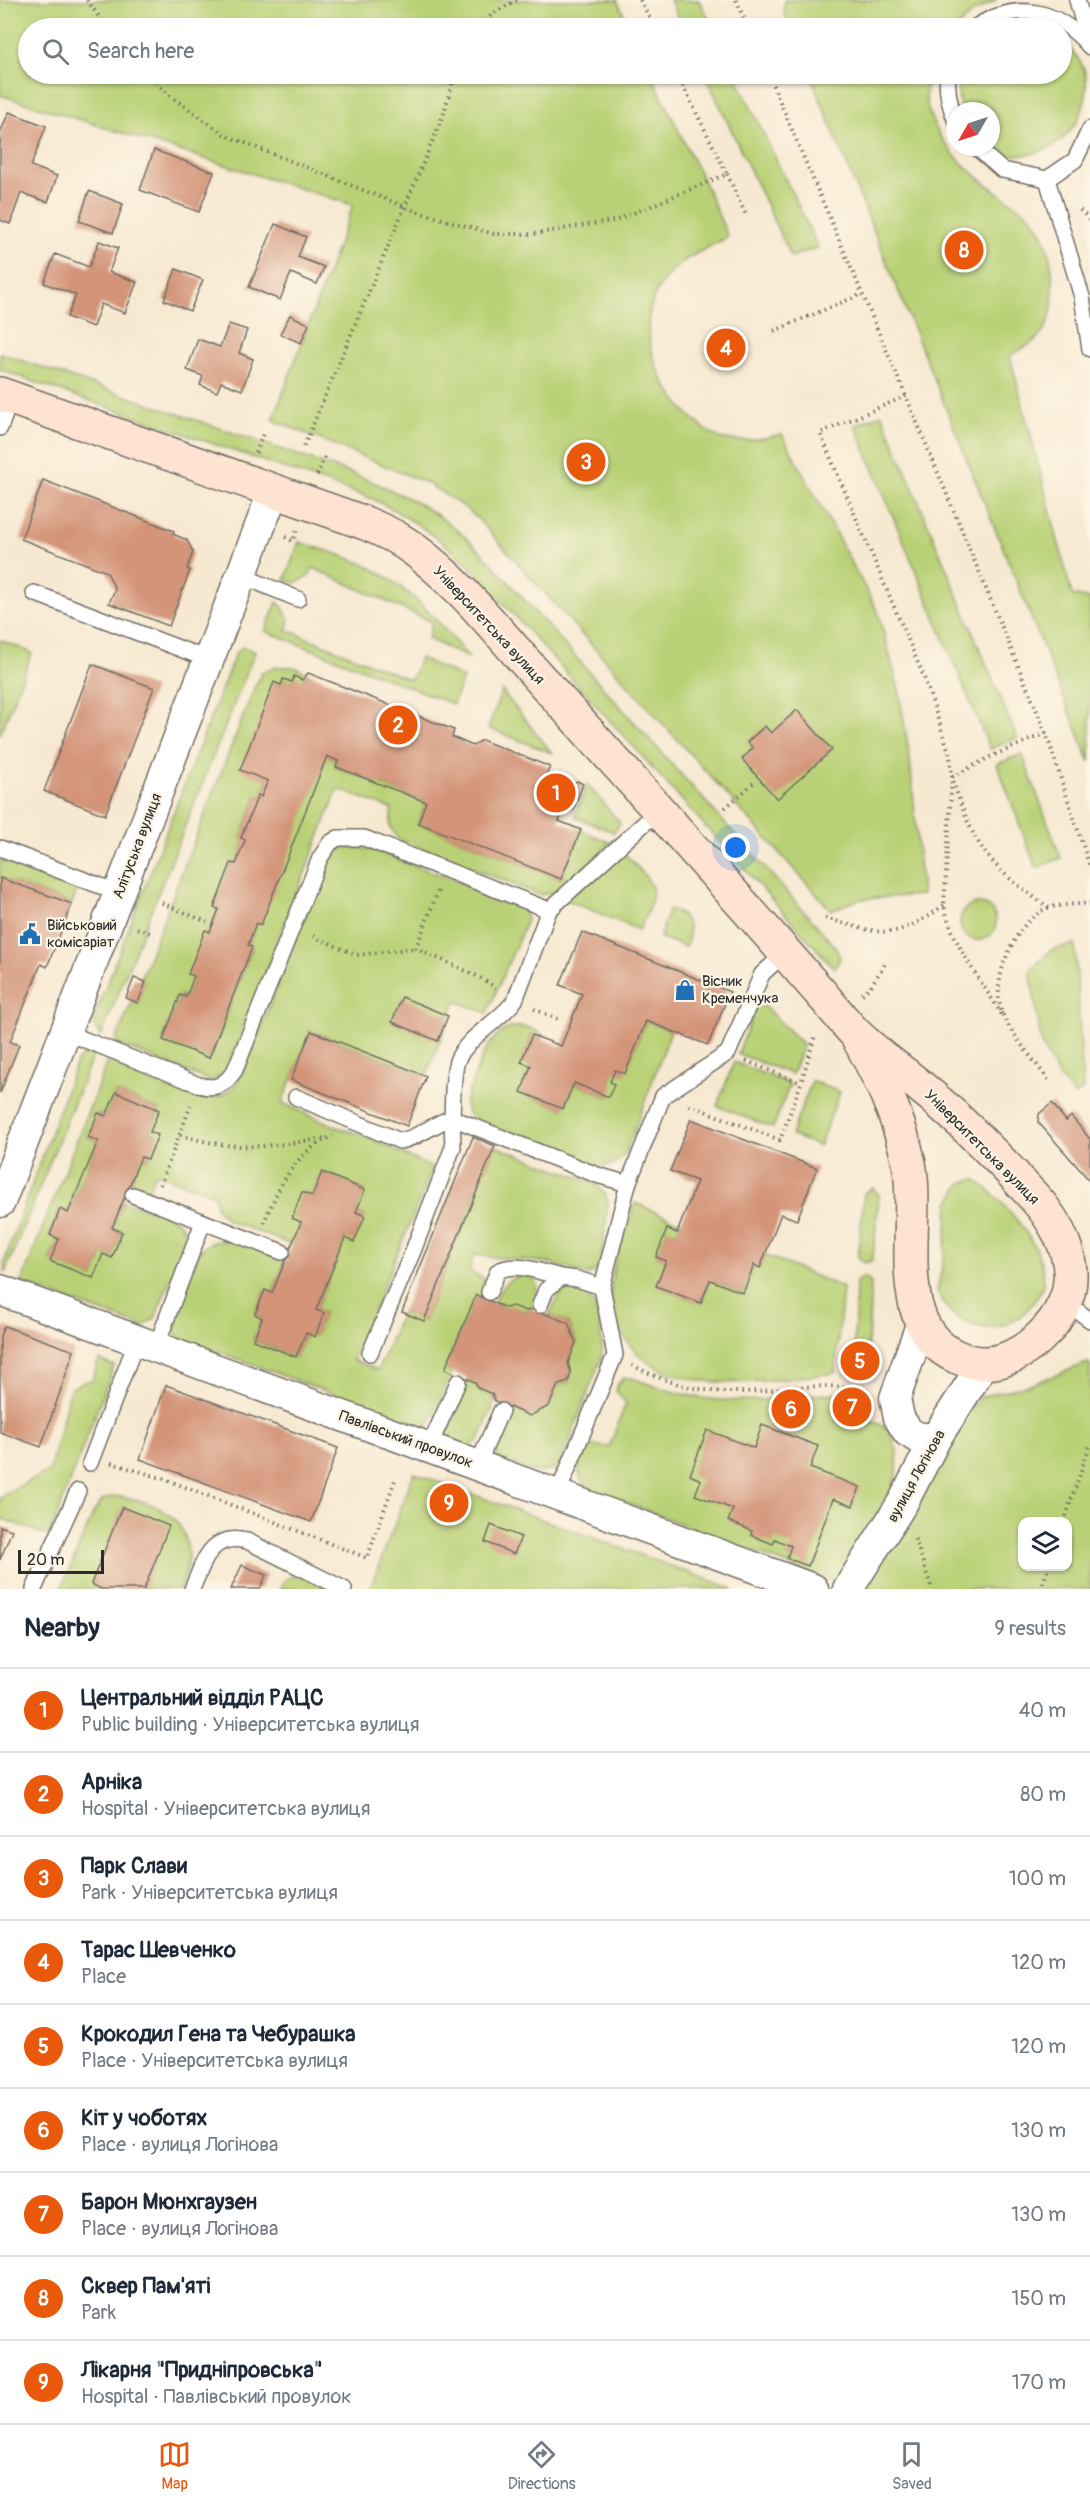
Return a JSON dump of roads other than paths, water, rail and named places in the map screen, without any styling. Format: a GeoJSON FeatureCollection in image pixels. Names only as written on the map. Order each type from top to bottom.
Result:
{"type":"FeatureCollection","features":[{"type":"Feature","properties":{"kind":"street","name":"Університетська вулиця"},"geometry":{"type":"LineString","coordinates":[[6,396],[365,522],[400,539],[430,562],[486,619],[659,810],[856,1034],[927,1091],[1043,1206],[1065,1245],[1078,1311],[1047,1330],[1026,1349],[997,1362],[984,1363],[960,1358],[937,1344],[921,1322],[911,1286],[913,1202],[909,1165],[898,1118],[886,1089],[856,1034]]}},
{"type":"Feature","properties":{"kind":"street","name":"Алітуська вулиця"},"geometry":{"type":"LineString","coordinates":[[0,1202],[6,1166],[65,1032],[274,490]]}},
{"type":"Feature","properties":{"kind":"street","name":"Павлівський провулок"},"geometry":{"type":"LineString","coordinates":[[0,1290],[813,1589]]}},
{"type":"Feature","properties":{"kind":"street"},"geometry":{"type":"LineString","coordinates":[[921,1322],[895,1398],[900,1419],[908,1432],[919,1438],[936,1438]]}},
{"type":"Feature","properties":{"kind":"street","name":"вулиця Логінова"},"geometry":{"type":"LineString","coordinates":[[848,1589],[903,1502],[936,1438],[984,1363]]}},
{"type":"Feature","properties":{"kind":"lane"},"geometry":{"type":"LineString","coordinates":[[1077,0],[1090,47]]}},
{"type":"Feature","properties":{"kind":"lane"},"geometry":{"type":"LineString","coordinates":[[993,18],[1028,10],[1042,12],[1054,18]]}},
{"type":"Feature","properties":{"kind":"lane"},"geometry":{"type":"LineString","coordinates":[[1072,29],[1090,47]]}},
{"type":"Feature","properties":{"kind":"lane"},"geometry":{"type":"LineString","coordinates":[[946,84],[949,102]]}},
{"type":"Feature","properties":{"kind":"lane"},"geometry":{"type":"LineString","coordinates":[[986,156],[1002,170],[1047,179],[1075,160],[1090,129]]}},
{"type":"Feature","properties":{"kind":"lane"},"geometry":{"type":"LineString","coordinates":[[1047,179],[1082,297],[1090,349]]}},
{"type":"Feature","properties":{"kind":"lane"},"geometry":{"type":"LineString","coordinates":[[0,428],[6,396]]}},
{"type":"Feature","properties":{"kind":"lane"},"geometry":{"type":"LineString","coordinates":[[240,575],[298,599]]}},
{"type":"Feature","properties":{"kind":"lane"},"geometry":{"type":"LineString","coordinates":[[34,593],[207,659]]}},
{"type":"Feature","properties":{"kind":"lane"},"geometry":{"type":"LineString","coordinates":[[370,1353],[453,1147],[452,1118],[456,1064],[460,1054],[506,1012],[514,1000],[549,910],[659,810]]}},
{"type":"Feature","properties":{"kind":"lane"},"geometry":{"type":"LineString","coordinates":[[65,1032],[210,1088],[220,1086],[235,1070],[320,858],[330,843],[338,838],[373,840],[549,910]]}},
{"type":"Feature","properties":{"kind":"lane"},"geometry":{"type":"LineString","coordinates":[[0,848],[119,893]]}},
{"type":"Feature","properties":{"kind":"lane"},"geometry":{"type":"LineString","coordinates":[[557,1495],[615,1355],[602,1287],[628,1184],[663,1096],[728,1053],[762,974],[785,953]]}},
{"type":"Feature","properties":{"kind":"lane"},"geometry":{"type":"LineString","coordinates":[[296,1097],[400,1141],[410,1140],[438,1122],[452,1118],[597,1175],[628,1184]]}},
{"type":"Feature","properties":{"kind":"lane"},"geometry":{"type":"LineString","coordinates":[[133,1195],[282,1252]]}},
{"type":"Feature","properties":{"kind":"lane"},"geometry":{"type":"LineString","coordinates":[[90,1464],[203,1222]]}},
{"type":"Feature","properties":{"kind":"lane"},"geometry":{"type":"LineString","coordinates":[[489,1292],[498,1271],[505,1267],[516,1267],[577,1279],[602,1287]]}},
{"type":"Feature","properties":{"kind":"lane"},"geometry":{"type":"LineString","coordinates":[[540,1305],[546,1290],[561,1277]]}},
{"type":"Feature","properties":{"kind":"lane"},"geometry":{"type":"LineString","coordinates":[[429,1447],[458,1382]]}},
{"type":"Feature","properties":{"kind":"lane"},"geometry":{"type":"LineString","coordinates":[[477,1466],[501,1411]]}},
{"type":"Feature","properties":{"kind":"lane"},"geometry":{"type":"LineString","coordinates":[[34,1589],[78,1491]]}},
{"type":"Feature","properties":{"kind":"lane"},"geometry":{"type":"LineString","coordinates":[[192,1589],[206,1556],[214,1546],[225,1540],[236,1539],[247,1541],[344,1589]]}},
{"type":"Feature","properties":{"kind":"place","name":"Сквер Пам'яті"},"geometry":{"type":"Point","coordinates":[964,250]}},
{"type":"Feature","properties":{"kind":"place","name":"Тарас Шевченко"},"geometry":{"type":"Point","coordinates":[726,348]}},
{"type":"Feature","properties":{"kind":"place","name":"Парк Слави"},"geometry":{"type":"Point","coordinates":[586,462]}},
{"type":"Feature","properties":{"kind":"place","name":"Арніка"},"geometry":{"type":"Point","coordinates":[398,725]}},
{"type":"Feature","properties":{"kind":"place","name":"Центральний відділ РАЦС"},"geometry":{"type":"Point","coordinates":[556,793]}},
{"type":"Feature","properties":{"kind":"place","name":"Військовий комісаріат"},"geometry":{"type":"Point","coordinates":[30,934]}},
{"type":"Feature","properties":{"kind":"place","name":"Вісник Кременчука"},"geometry":{"type":"Point","coordinates":[685,990]}},
{"type":"Feature","properties":{"kind":"place","name":"Крокодил Гена та Чебурашка"},"geometry":{"type":"Point","coordinates":[860,1361]}},
{"type":"Feature","properties":{"kind":"place","name":"Барон Мюнхгаузен"},"geometry":{"type":"Point","coordinates":[852,1407]}},
{"type":"Feature","properties":{"kind":"place","name":"Кіт у чоботях"},"geometry":{"type":"Point","coordinates":[791,1409]}},
{"type":"Feature","properties":{"kind":"place","name":"Лікарня \"Придніпровська\""},"geometry":{"type":"Point","coordinates":[449,1503]}}]}
